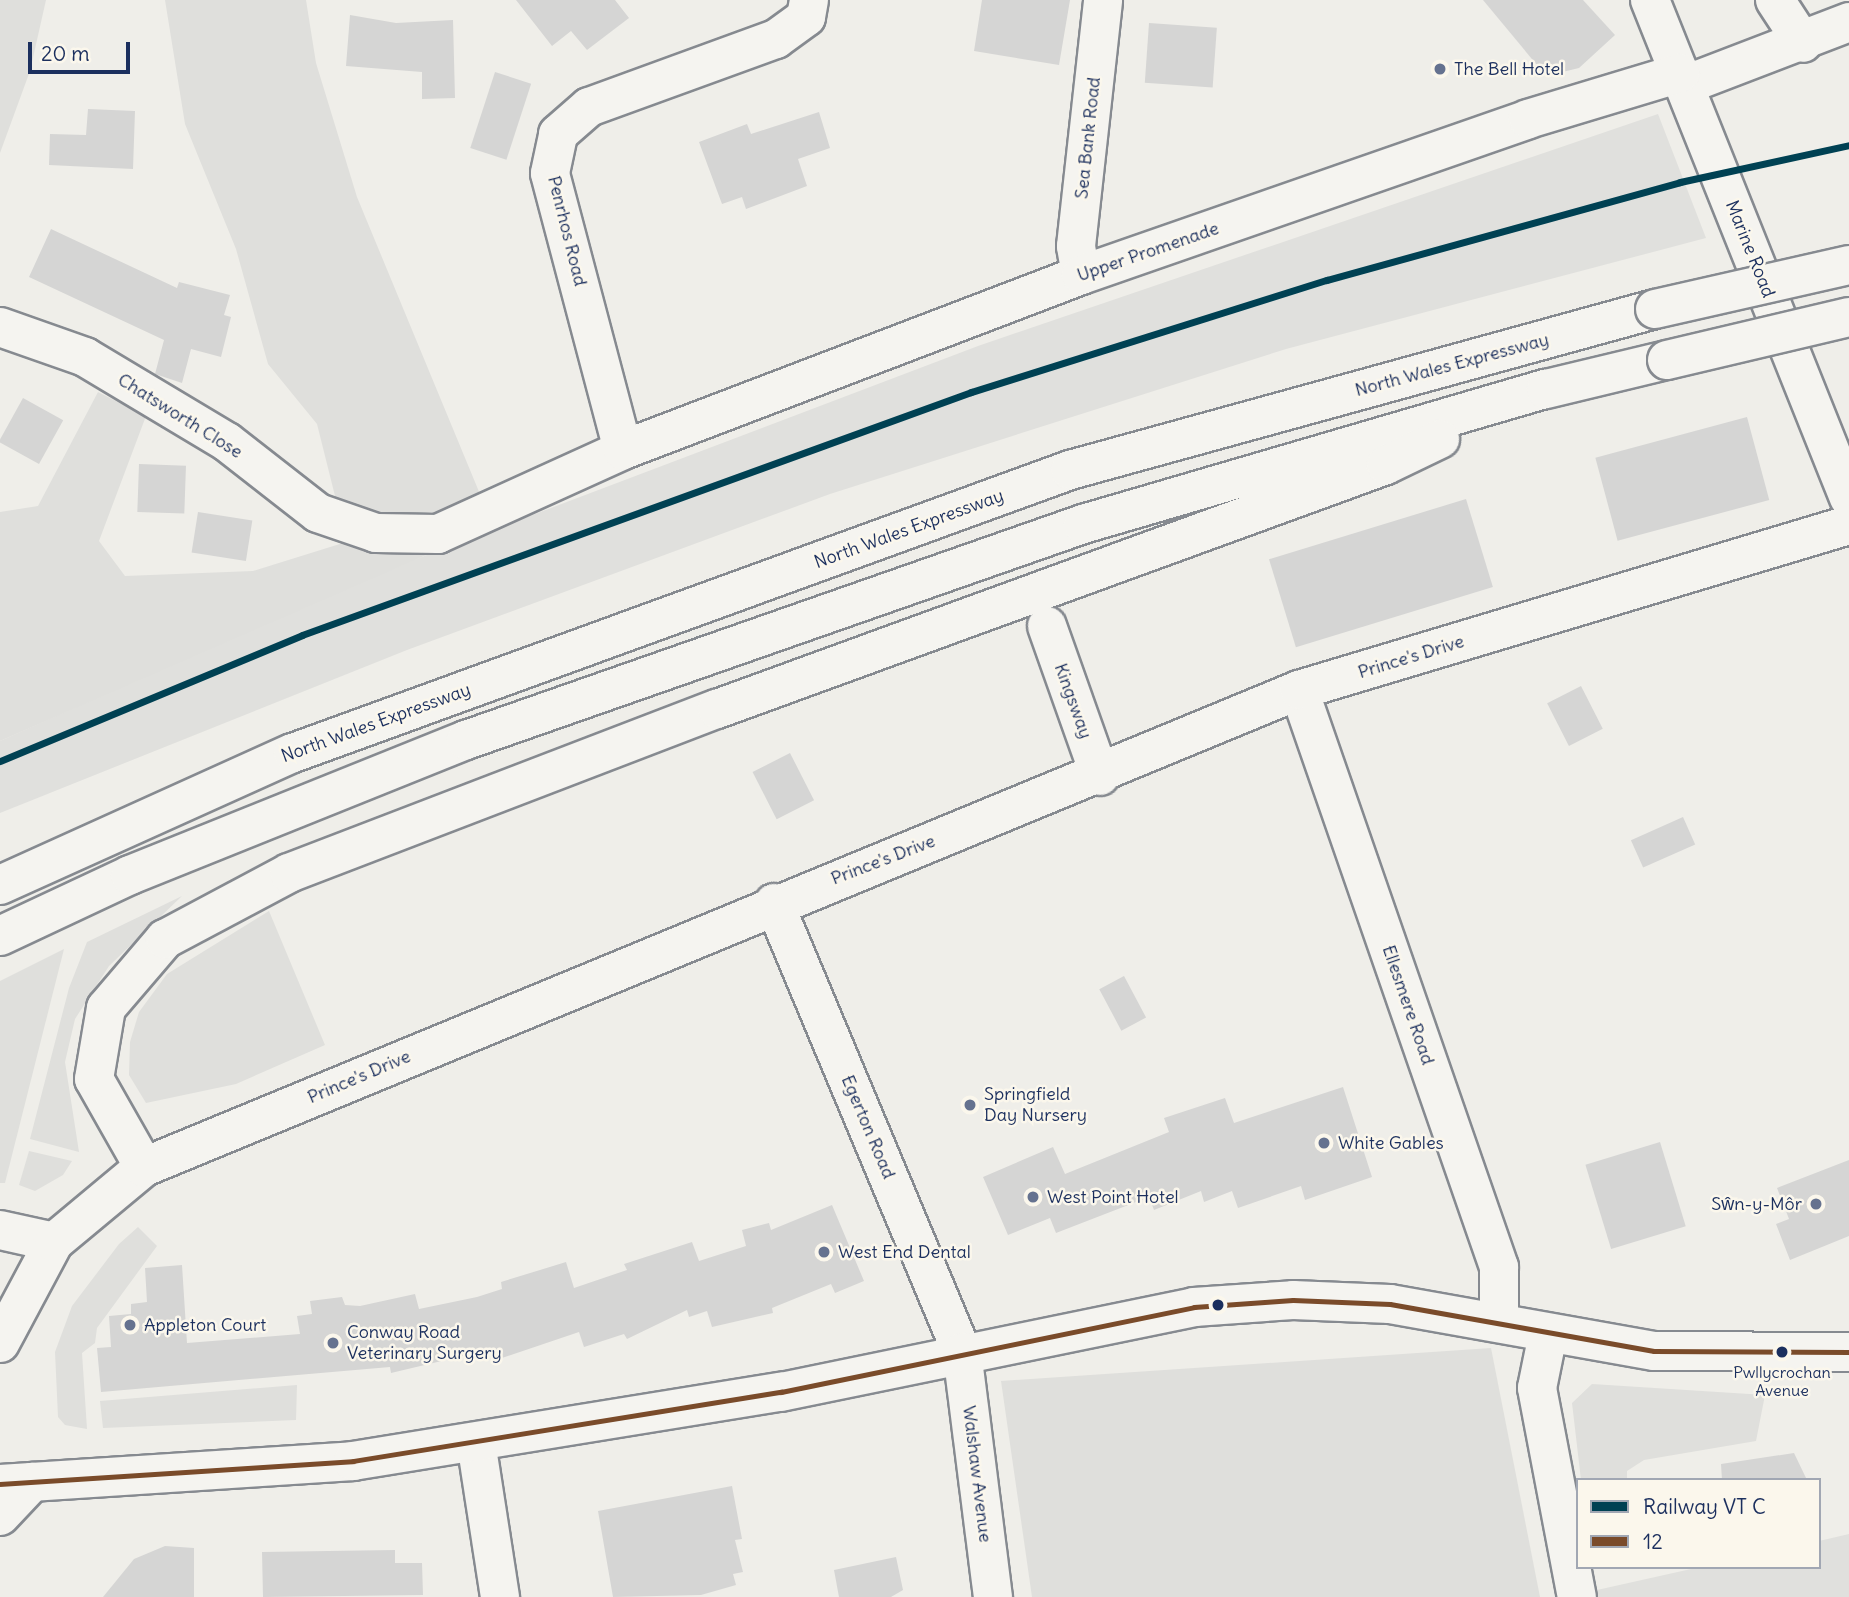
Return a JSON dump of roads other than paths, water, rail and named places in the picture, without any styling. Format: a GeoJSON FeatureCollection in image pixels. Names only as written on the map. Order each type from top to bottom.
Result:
{"type":"FeatureCollection","features":[{"type":"Feature","properties":{"kind":"main road","name":"Penrhos Road"},"geometry":{"type":"LineString","coordinates":[[623,450],[550,173],[558,134],[589,107],[776,39],[806,17],[809,0]]}},
{"type":"Feature","properties":{"kind":"main road","name":"Sea Bank Road"},"geometry":{"type":"LineString","coordinates":[[1082,275],[1076,246],[1103,0]]}},
{"type":"Feature","properties":{"kind":"main road","name":"Marine Road"},"geometry":{"type":"LineString","coordinates":[[1650,0],[1849,498]]}},
{"type":"Feature","properties":{"kind":"main road"},"geometry":{"type":"LineString","coordinates":[[1775,0],[1802,43]]}},
{"type":"Feature","properties":{"kind":"main road","name":"Upper Promenade"},"geometry":{"type":"LineString","coordinates":[[623,450],[1082,275],[1528,119],[1683,79],[1802,43],[1849,22]]}},
{"type":"Feature","properties":{"kind":"main road","name":"North Wales Expressway"},"geometry":{"type":"LineString","coordinates":[[0,885],[293,752],[1070,470],[1655,309],[1849,265]]}},
{"type":"Feature","properties":{"kind":"main road"},"geometry":{"type":"LineString","coordinates":[[0,936],[130,875],[479,735],[1083,524],[1546,389],[1849,317]]}},
{"type":"Feature","properties":{"kind":"main road","name":"Chatsworth Close"},"geometry":{"type":"LineString","coordinates":[[0,327],[85,357],[227,442],[317,513],[376,533],[438,534],[623,450]]}},
{"type":"Feature","properties":{"kind":"main road"},"geometry":{"type":"LineString","coordinates":[[144,1167],[94,1079],[106,1008],[165,939],[289,873],[730,704],[1386,465],[1546,389]]}},
{"type":"Feature","properties":{"kind":"main road","name":"Prince's Drive"},"geometry":{"type":"LineString","coordinates":[[1,1343],[54,1242],[144,1167],[774,903],[1100,776],[1299,690],[1849,525]]}},
{"type":"Feature","properties":{"kind":"main road","name":"Kingsway"},"geometry":{"type":"LineString","coordinates":[[1047,626],[1100,776]]}},
{"type":"Feature","properties":{"kind":"main road","name":"Ellesmere Road"},"geometry":{"type":"LineString","coordinates":[[1299,690],[1499,1267],[1499,1323]]}},
{"type":"Feature","properties":{"kind":"main road"},"geometry":{"type":"LineString","coordinates":[[0,869],[293,752]]}},
{"type":"Feature","properties":{"kind":"main road","name":"Egerton Road"},"geometry":{"type":"LineString","coordinates":[[774,903],[962,1352]]}},
{"type":"Feature","properties":{"kind":"main road"},"geometry":{"type":"LineString","coordinates":[[0,1230],[54,1242]]}},
{"type":"Feature","properties":{"kind":"main road"},"geometry":{"type":"LineString","coordinates":[[0,1517],[16,1483],[237,1472],[476,1441],[780,1392],[962,1352],[1194,1307],[1293,1300],[1390,1304],[1654,1351],[1849,1352]]}},
{"type":"Feature","properties":{"kind":"main road"},"geometry":{"type":"LineString","coordinates":[[1548,1334],[1537,1388],[1577,1597]]}},
{"type":"Feature","properties":{"kind":"main road","name":"Walshaw Avenue"},"geometry":{"type":"LineString","coordinates":[[962,1352],[993,1597]]}},
{"type":"Feature","properties":{"kind":"main road"},"geometry":{"type":"LineString","coordinates":[[476,1441],[500,1597]]}},
{"type":"Feature","properties":{"kind":"place","name":"The Bell Hotel"},"geometry":{"type":"Point","coordinates":[1440,69]}},
{"type":"Feature","properties":{"kind":"place","name":"Springfield Day Nursery"},"geometry":{"type":"Point","coordinates":[970,1105]}},
{"type":"Feature","properties":{"kind":"place","name":"White Gables"},"geometry":{"type":"Point","coordinates":[1324,1143]}},
{"type":"Feature","properties":{"kind":"place","name":"West Point Hotel"},"geometry":{"type":"Point","coordinates":[1033,1197]}},
{"type":"Feature","properties":{"kind":"place","name":"Sŵn-y-Môr"},"geometry":{"type":"Point","coordinates":[1816,1204]}},
{"type":"Feature","properties":{"kind":"place","name":"West End Dental"},"geometry":{"type":"Point","coordinates":[824,1252]}},
{"type":"Feature","properties":{"kind":"place","name":"Appleton Court"},"geometry":{"type":"Point","coordinates":[130,1325]}},
{"type":"Feature","properties":{"kind":"place","name":"Conway Road Veterinary Surgery"},"geometry":{"type":"Point","coordinates":[333,1343]}},
{"type":"Feature","properties":{"kind":"place","name":"Pwllycrochan Avenue"},"geometry":{"type":"Point","coordinates":[1782,1352]}}]}
